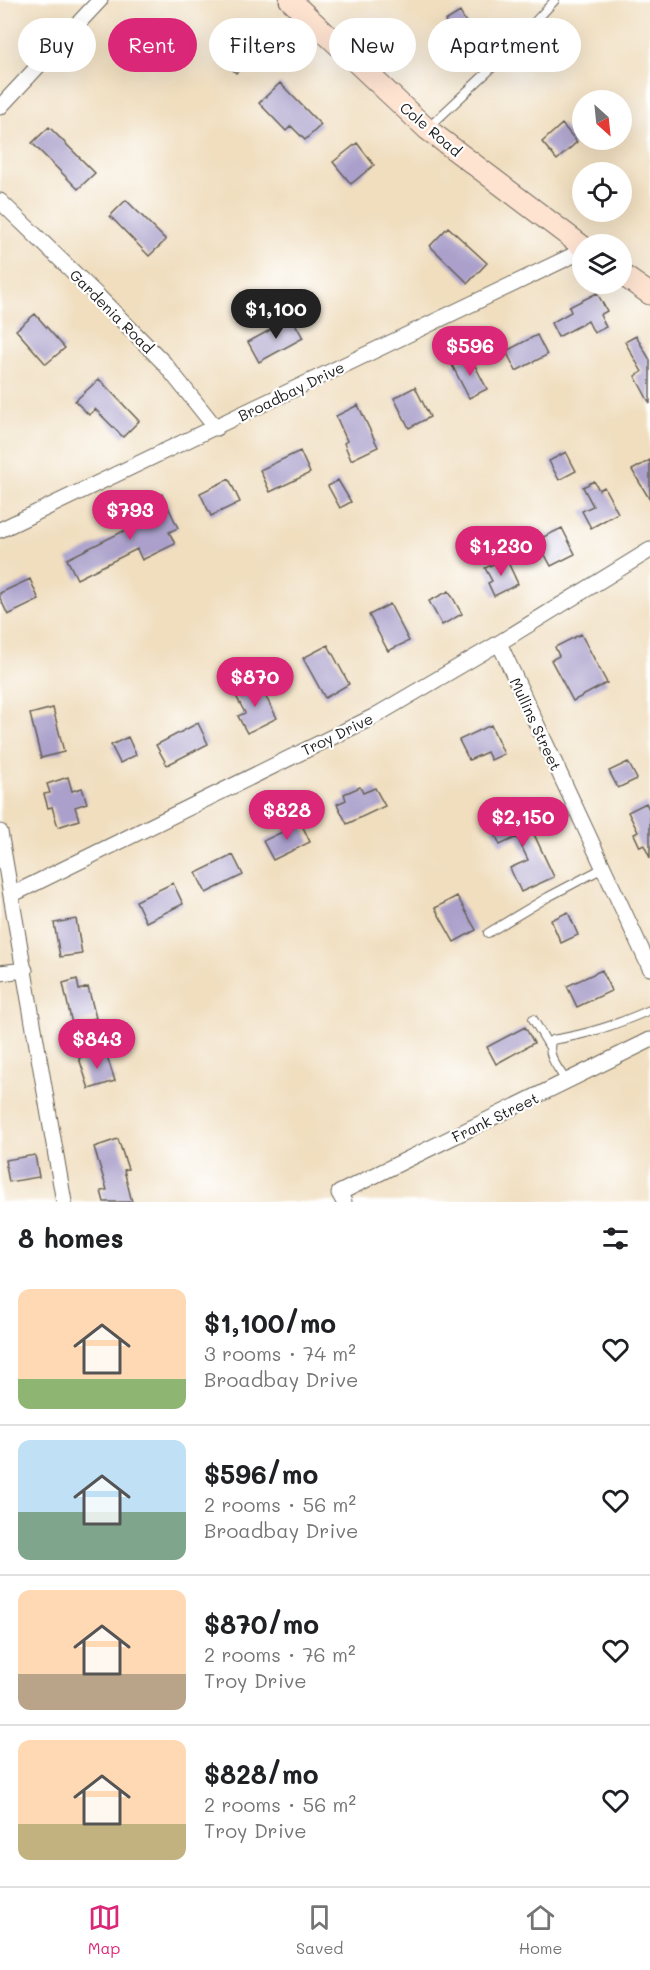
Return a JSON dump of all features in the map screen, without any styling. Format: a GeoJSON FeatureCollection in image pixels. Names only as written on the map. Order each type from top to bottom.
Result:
{"type":"FeatureCollection","features":[{"type":"Feature","properties":{"kind":"street"},"geometry":{"type":"LineString","coordinates":[[0,107],[100,0]]}},
{"type":"Feature","properties":{"kind":"street","name":"Cole Road"},"geometry":{"type":"LineString","coordinates":[[290,0],[427,129],[572,241]]}},
{"type":"Feature","properties":{"kind":"street","name":"Gardenia Road"},"geometry":{"type":"LineString","coordinates":[[0,201],[164,363],[216,428]]}},
{"type":"Feature","properties":{"kind":"street","name":"Broadbay Drive"},"geometry":{"type":"LineString","coordinates":[[0,530],[216,428],[572,254]]}},
{"type":"Feature","properties":{"kind":"street"},"geometry":{"type":"LineString","coordinates":[[632,282],[650,294]]}},
{"type":"Feature","properties":{"kind":"street","name":"Troy Drive"},"geometry":{"type":"LineString","coordinates":[[11,895],[373,717],[650,550]]}},
{"type":"Feature","properties":{"kind":"street","name":"Mullins Street"},"geometry":{"type":"LineString","coordinates":[[499,643],[650,968]]}},
{"type":"Feature","properties":{"kind":"street"},"geometry":{"type":"LineString","coordinates":[[0,832],[64,1202]]}},
{"type":"Feature","properties":{"kind":"street"},"geometry":{"type":"LineString","coordinates":[[0,973],[25,970]]}},
{"type":"Feature","properties":{"kind":"street","name":"Frank Street"},"geometry":{"type":"LineString","coordinates":[[342,1198],[566,1081],[650,1040]]}},
{"type":"Feature","properties":{"kind":"lane"},"geometry":{"type":"LineString","coordinates":[[427,129],[495,65],[555,0]]}},
{"type":"Feature","properties":{"kind":"lane"},"geometry":{"type":"LineString","coordinates":[[488,933],[548,897],[603,868]]}},
{"type":"Feature","properties":{"kind":"lane"},"geometry":{"type":"LineString","coordinates":[[566,1081],[549,1052],[552,1040],[588,1034],[650,1010]]}},
{"type":"Feature","properties":{"kind":"lane"},"geometry":{"type":"LineString","coordinates":[[533,1019],[549,1046]]}},
{"type":"Feature","properties":{"kind":"building"},"geometry":{"type":"Polygon","coordinates":[[[460,12],[463,18],[450,18],[460,12]]]}},
{"type":"Feature","properties":{"kind":"building"},"geometry":{"type":"Polygon","coordinates":[[[280,83],[321,125],[305,140],[291,126],[286,131],[259,103],[280,83]]]}},
{"type":"Feature","properties":{"kind":"building"},"geometry":{"type":"Polygon","coordinates":[[[562,124],[572,136],[572,146],[557,160],[542,142],[562,124]]]}},
{"type":"Feature","properties":{"kind":"building"},"geometry":{"type":"Polygon","coordinates":[[[49,127],[95,173],[78,189],[32,143],[49,127]]]}},
{"type":"Feature","properties":{"kind":"building"},"geometry":{"type":"Polygon","coordinates":[[[357,143],[374,165],[351,184],[333,162],[357,143]]]}},
{"type":"Feature","properties":{"kind":"building"},"geometry":{"type":"Polygon","coordinates":[[[126,200],[166,240],[149,256],[110,216],[126,200]]]}},
{"type":"Feature","properties":{"kind":"building"},"geometry":{"type":"Polygon","coordinates":[[[448,227],[487,263],[468,283],[430,246],[448,227]]]}},
{"type":"Feature","properties":{"kind":"building"},"geometry":{"type":"Polygon","coordinates":[[[598,294],[607,311],[600,315],[606,327],[594,333],[588,321],[558,337],[551,323],[571,312],[569,307],[598,294]]]}},
{"type":"Feature","properties":{"kind":"building"},"geometry":{"type":"Polygon","coordinates":[[[35,314],[65,348],[46,364],[16,330],[35,314]]]}},
{"type":"Feature","properties":{"kind":"building"},"geometry":{"type":"Polygon","coordinates":[[[292,318],[303,338],[259,362],[248,342],[292,318]]]}},
{"type":"Feature","properties":{"kind":"building"},"geometry":{"type":"Polygon","coordinates":[[[537,335],[547,355],[516,371],[506,351],[537,335]]]}},
{"type":"Feature","properties":{"kind":"building"},"geometry":{"type":"Polygon","coordinates":[[[636,336],[650,360],[650,404],[635,376],[642,372],[625,342],[636,336]]]}},
{"type":"Feature","properties":{"kind":"building"},"geometry":{"type":"Polygon","coordinates":[[[470,356],[487,389],[469,398],[452,365],[470,356]]]}},
{"type":"Feature","properties":{"kind":"building"},"geometry":{"type":"Polygon","coordinates":[[[99,379],[139,421],[123,437],[95,409],[89,415],[75,401],[99,379]]]}},
{"type":"Feature","properties":{"kind":"building"},"geometry":{"type":"Polygon","coordinates":[[[415,387],[430,417],[409,428],[394,398],[415,387]]]}},
{"type":"Feature","properties":{"kind":"building"},"geometry":{"type":"Polygon","coordinates":[[[358,405],[378,447],[351,460],[344,443],[347,441],[336,416],[358,405]]]}},
{"type":"Feature","properties":{"kind":"building"},"geometry":{"type":"Polygon","coordinates":[[[300,451],[310,473],[270,492],[260,470],[300,451]]]}},
{"type":"Feature","properties":{"kind":"building"},"geometry":{"type":"Polygon","coordinates":[[[566,452],[576,471],[559,480],[549,461],[566,452]]]}},
{"type":"Feature","properties":{"kind":"building"},"geometry":{"type":"Polygon","coordinates":[[[650,460],[650,500],[632,470],[650,460]]]}},
{"type":"Feature","properties":{"kind":"building"},"geometry":{"type":"Polygon","coordinates":[[[229,479],[240,502],[211,516],[200,493],[229,479]]]}},
{"type":"Feature","properties":{"kind":"building"},"geometry":{"type":"Polygon","coordinates":[[[338,480],[351,502],[340,508],[328,486],[338,480]]]}},
{"type":"Feature","properties":{"kind":"building"},"geometry":{"type":"Polygon","coordinates":[[[594,481],[599,490],[604,487],[618,513],[591,528],[582,511],[593,506],[583,487],[594,481]]]}},
{"type":"Feature","properties":{"kind":"building"},"geometry":{"type":"Polygon","coordinates":[[[162,494],[178,528],[169,532],[175,544],[142,560],[137,549],[77,579],[67,559],[146,520],[143,514],[153,510],[149,500],[162,494]]]}},
{"type":"Feature","properties":{"kind":"building"},"geometry":{"type":"Polygon","coordinates":[[[562,528],[575,554],[551,566],[537,540],[562,528]]]}},
{"type":"Feature","properties":{"kind":"building"},"geometry":{"type":"Polygon","coordinates":[[[506,558],[518,584],[494,596],[488,583],[492,581],[485,568],[506,558]]]}},
{"type":"Feature","properties":{"kind":"building"},"geometry":{"type":"Polygon","coordinates":[[[30,579],[39,600],[8,615],[0,593],[30,579]]]}},
{"type":"Feature","properties":{"kind":"building"},"geometry":{"type":"Polygon","coordinates":[[[449,591],[462,614],[442,625],[429,601],[449,591]]]}},
{"type":"Feature","properties":{"kind":"building"},"geometry":{"type":"Polygon","coordinates":[[[390,604],[409,641],[388,651],[369,615],[390,604]]]}},
{"type":"Feature","properties":{"kind":"building"},"geometry":{"type":"Polygon","coordinates":[[[581,634],[607,683],[573,701],[551,660],[559,656],[555,647],[581,634]]]}},
{"type":"Feature","properties":{"kind":"building"},"geometry":{"type":"Polygon","coordinates":[[[328,645],[349,684],[325,698],[303,658],[328,645]]]}},
{"type":"Feature","properties":{"kind":"building"},"geometry":{"type":"Polygon","coordinates":[[[258,682],[277,718],[247,733],[238,716],[245,713],[235,694],[258,682]]]}},
{"type":"Feature","properties":{"kind":"building"},"geometry":{"type":"Polygon","coordinates":[[[53,708],[64,752],[41,758],[30,714],[53,708]]]}},
{"type":"Feature","properties":{"kind":"building"},"geometry":{"type":"Polygon","coordinates":[[[198,723],[208,744],[167,765],[156,745],[198,723]]]}},
{"type":"Feature","properties":{"kind":"building"},"geometry":{"type":"Polygon","coordinates":[[[491,725],[504,754],[491,760],[487,752],[469,760],[459,740],[491,725]]]}},
{"type":"Feature","properties":{"kind":"building"},"geometry":{"type":"Polygon","coordinates":[[[128,737],[136,755],[120,763],[111,745],[128,737]]]}},
{"type":"Feature","properties":{"kind":"building"},"geometry":{"type":"Polygon","coordinates":[[[628,762],[637,779],[618,788],[609,771],[628,762]]]}},
{"type":"Feature","properties":{"kind":"building"},"geometry":{"type":"Polygon","coordinates":[[[68,777],[72,791],[82,788],[87,803],[75,807],[79,820],[58,827],[52,807],[48,808],[44,794],[50,793],[47,784],[68,777]]]}},
{"type":"Feature","properties":{"kind":"building"},"geometry":{"type":"Polygon","coordinates":[[[360,787],[363,793],[375,788],[385,806],[347,824],[337,804],[346,800],[344,794],[360,787]]]}},
{"type":"Feature","properties":{"kind":"building"},"geometry":{"type":"Polygon","coordinates":[[[646,803],[650,811],[650,858],[644,845],[640,847],[634,834],[638,832],[628,812],[646,803]]]}},
{"type":"Feature","properties":{"kind":"building"},"geometry":{"type":"Polygon","coordinates":[[[524,806],[534,829],[532,830],[554,877],[521,892],[510,868],[528,860],[517,837],[500,845],[490,822],[524,806]]]}},
{"type":"Feature","properties":{"kind":"building"},"geometry":{"type":"Polygon","coordinates":[[[301,823],[310,842],[273,860],[263,841],[301,823]]]}},
{"type":"Feature","properties":{"kind":"building"},"geometry":{"type":"Polygon","coordinates":[[[233,855],[243,875],[206,893],[196,873],[233,855]]]}},
{"type":"Feature","properties":{"kind":"building"},"geometry":{"type":"Polygon","coordinates":[[[173,883],[183,904],[146,922],[136,901],[173,883]]]}},
{"type":"Feature","properties":{"kind":"building"},"geometry":{"type":"Polygon","coordinates":[[[457,896],[476,930],[454,942],[435,908],[457,896]]]}},
{"type":"Feature","properties":{"kind":"building"},"geometry":{"type":"Polygon","coordinates":[[[568,912],[578,935],[561,943],[551,920],[568,912]]]}},
{"type":"Feature","properties":{"kind":"building"},"geometry":{"type":"Polygon","coordinates":[[[76,919],[82,954],[60,957],[54,923],[76,919]]]}},
{"type":"Feature","properties":{"kind":"building"},"geometry":{"type":"Polygon","coordinates":[[[602,970],[611,991],[577,1007],[567,986],[602,970]]]}},
{"type":"Feature","properties":{"kind":"building"},"geometry":{"type":"Polygon","coordinates":[[[77,979],[79,990],[88,987],[96,1018],[72,1024],[63,983],[77,979]]]}},
{"type":"Feature","properties":{"kind":"building"},"geometry":{"type":"Polygon","coordinates":[[[525,1027],[534,1043],[496,1064],[487,1047],[525,1027]]]}},
{"type":"Feature","properties":{"kind":"building"},"geometry":{"type":"Polygon","coordinates":[[[105,1050],[115,1081],[89,1089],[79,1058],[105,1050]]]}},
{"type":"Feature","properties":{"kind":"building"},"geometry":{"type":"Polygon","coordinates":[[[118,1139],[128,1169],[124,1170],[132,1202],[104,1202],[101,1191],[107,1190],[94,1147],[118,1139]]]}},
{"type":"Feature","properties":{"kind":"building"},"geometry":{"type":"Polygon","coordinates":[[[35,1155],[39,1177],[9,1182],[5,1160],[35,1155]]]}}]}
